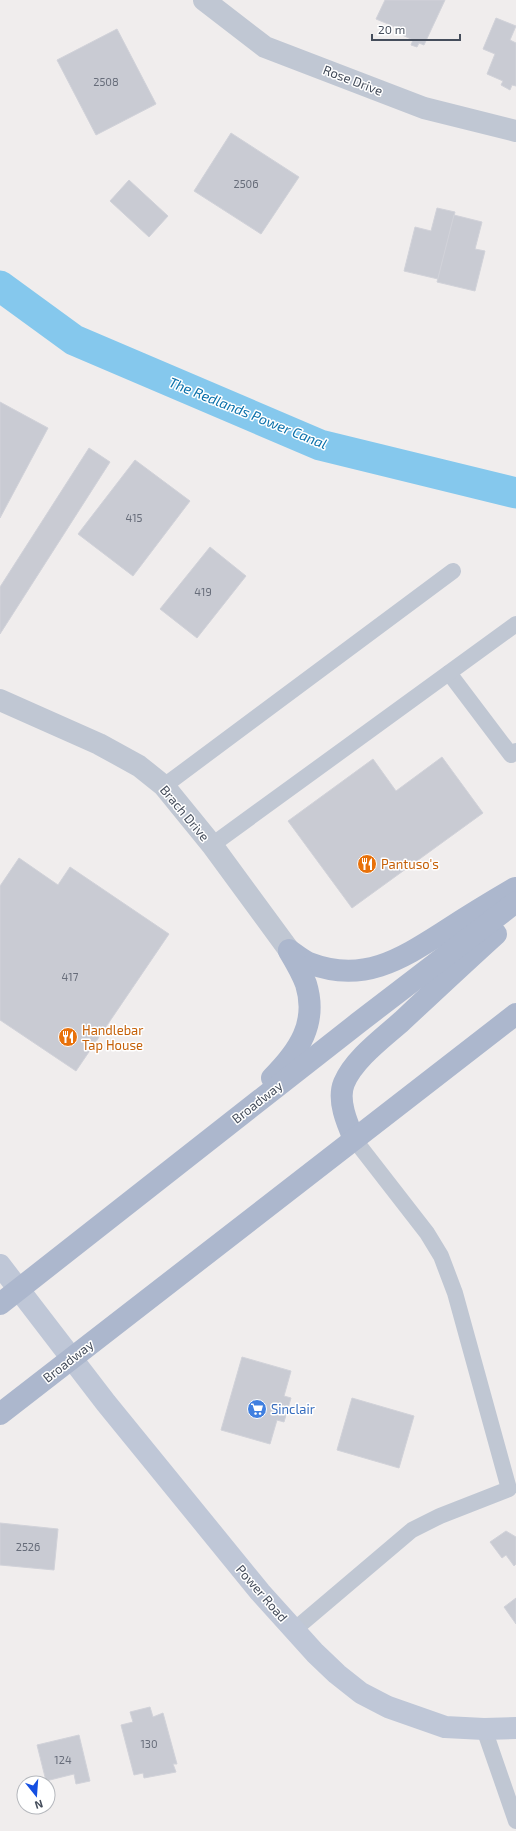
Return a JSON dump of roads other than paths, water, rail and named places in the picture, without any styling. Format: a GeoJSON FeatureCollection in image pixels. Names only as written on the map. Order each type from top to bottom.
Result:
{"type":"FeatureCollection","features":[{"type":"Feature","properties":{"kind":"main road"},"geometry":{"type":"LineString","coordinates":[[289,950],[308,962],[344,970],[366,969],[386,965],[406,956],[516,888]]}},
{"type":"Feature","properties":{"kind":"main road","name":"Broadway"},"geometry":{"type":"LineString","coordinates":[[0,1304],[516,902]]}},
{"type":"Feature","properties":{"kind":"main road"},"geometry":{"type":"LineString","coordinates":[[354,1138],[347,1122],[342,1100],[344,1084],[354,1067],[374,1046],[516,915]]}},
{"type":"Feature","properties":{"kind":"main road"},"geometry":{"type":"LineString","coordinates":[[214,1136],[280,1071],[301,1044],[309,1020],[309,1000],[305,983],[289,950]]}},
{"type":"Feature","properties":{"kind":"main road","name":"Broadway"},"geometry":{"type":"LineString","coordinates":[[0,1414],[354,1138],[516,1014]]}},
{"type":"Feature","properties":{"kind":"street","name":"Rose Drive"},"geometry":{"type":"LineString","coordinates":[[204,0],[265,47],[424,108],[516,131]]}},
{"type":"Feature","properties":{"kind":"street","name":"Brach Drive"},"geometry":{"type":"LineString","coordinates":[[0,700],[99,744],[139,766],[164,786],[212,845],[289,950]]}},
{"type":"Feature","properties":{"kind":"street","name":"Power Road"},"geometry":{"type":"LineString","coordinates":[[0,1265],[72,1358],[255,1586],[315,1653],[337,1674],[361,1693],[388,1707],[445,1726],[484,1729],[516,1728]]}},
{"type":"Feature","properties":{"kind":"lane"},"geometry":{"type":"LineString","coordinates":[[164,786],[454,571]]}},
{"type":"Feature","properties":{"kind":"lane"},"geometry":{"type":"LineString","coordinates":[[212,845],[516,624]]}},
{"type":"Feature","properties":{"kind":"lane"},"geometry":{"type":"LineString","coordinates":[[449,673],[511,755],[516,751]]}},
{"type":"Feature","properties":{"kind":"lane"},"geometry":{"type":"LineString","coordinates":[[294,1630],[412,1530],[440,1516],[509,1489],[455,1293],[441,1256],[427,1233],[354,1138]]}},
{"type":"Feature","properties":{"kind":"lane"},"geometry":{"type":"LineString","coordinates":[[484,1729],[511,1793],[516,1821]]}},
{"type":"Feature","properties":{"kind":"waterway","name":"The Redlands Power Canal"},"geometry":{"type":"LineString","coordinates":[[0,286],[74,340],[320,445],[516,493]]}},
{"type":"Feature","properties":{"kind":"place","name":"Pantuso's"},"geometry":{"type":"Point","coordinates":[367,864]}},
{"type":"Feature","properties":{"kind":"place","name":"Handlebar Tap House"},"geometry":{"type":"Point","coordinates":[68,1037]}},
{"type":"Feature","properties":{"kind":"place","name":"Sinclair"},"geometry":{"type":"Point","coordinates":[257,1409]}}]}
